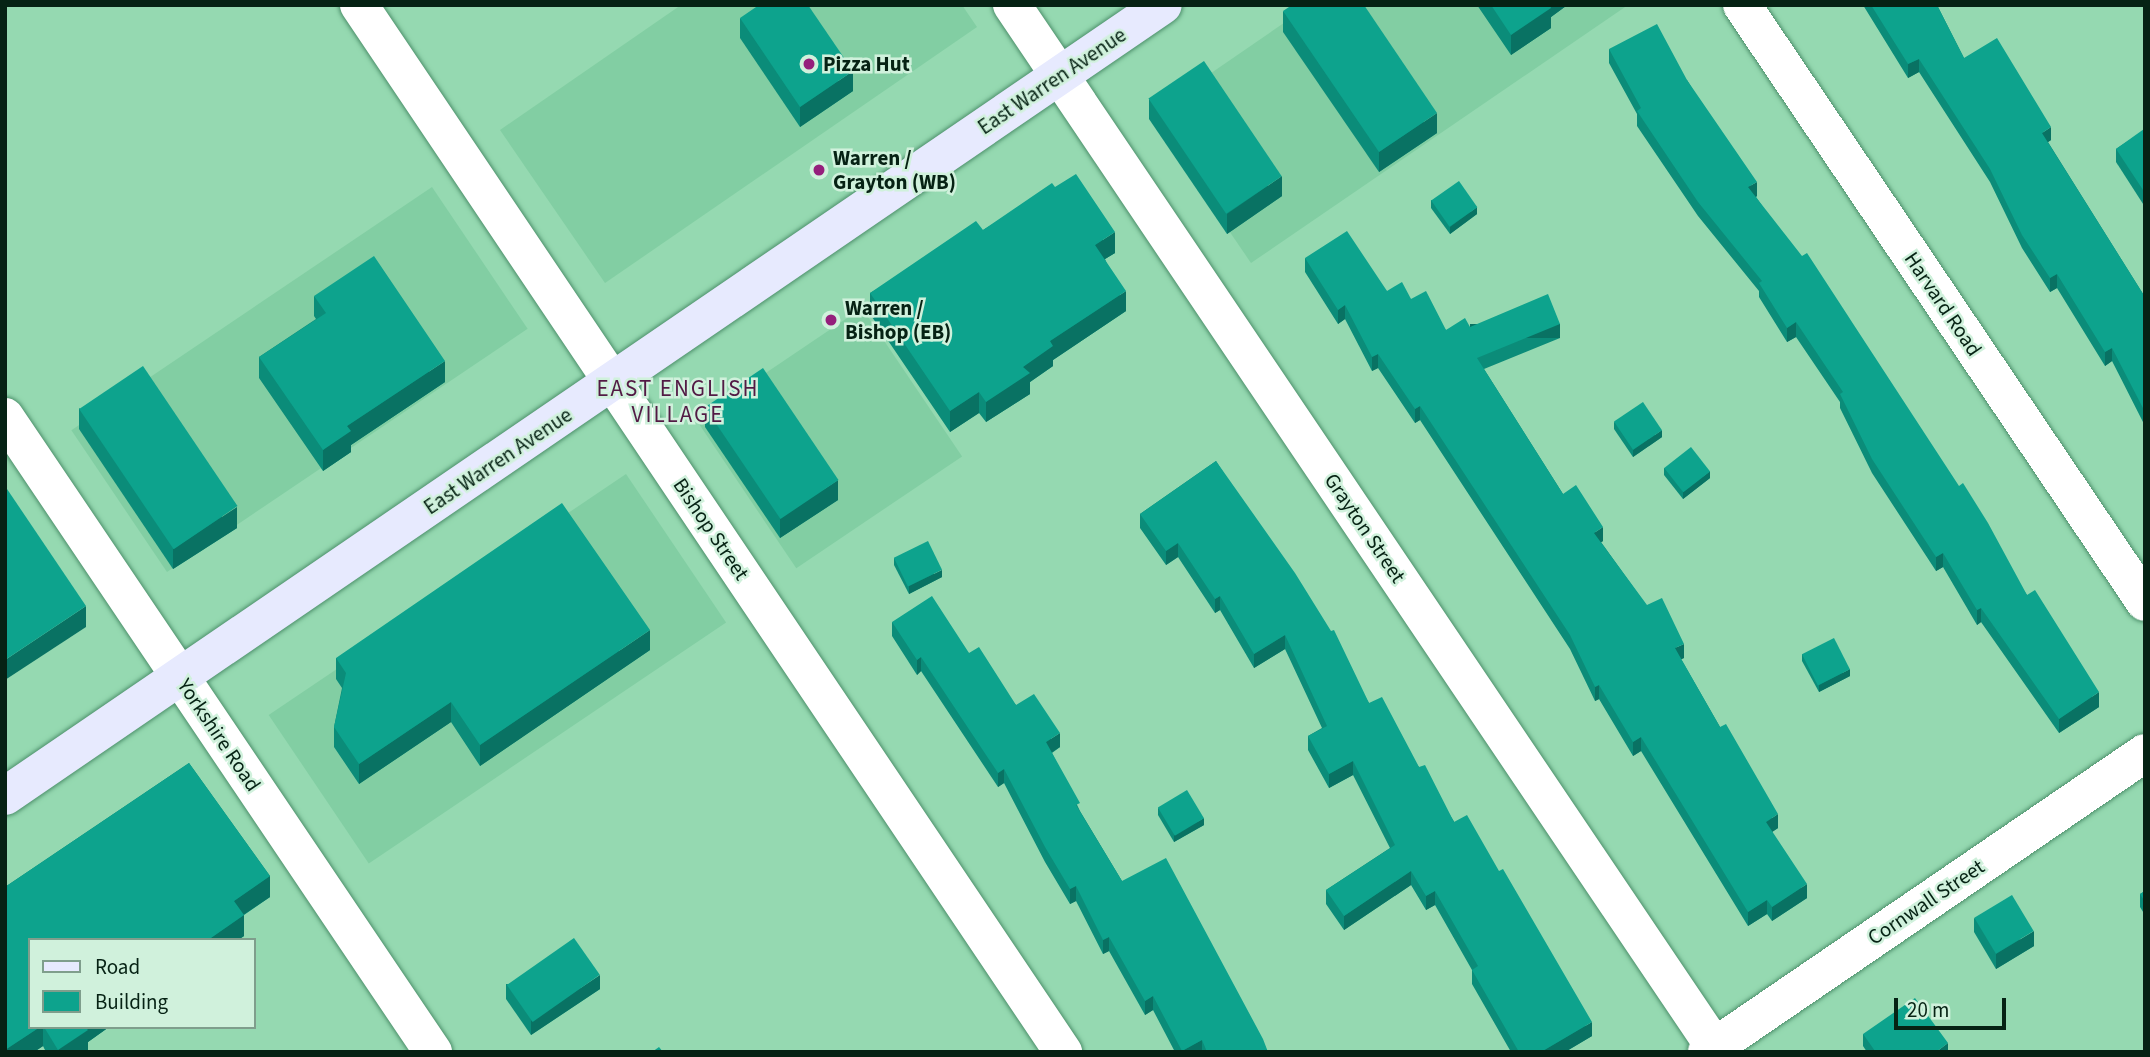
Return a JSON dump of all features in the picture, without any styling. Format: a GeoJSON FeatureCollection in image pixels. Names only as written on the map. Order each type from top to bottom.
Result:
{"type":"FeatureCollection","features":[{"type":"Feature","properties":{"kind":"main road","name":"East Warren Avenue"},"geometry":{"type":"LineString","coordinates":[[5,796],[1163,5]]}},
{"type":"Feature","properties":{"kind":"street","name":"Bishop Street"},"geometry":{"type":"LineString","coordinates":[[359,5],[1063,1052]]}},
{"type":"Feature","properties":{"kind":"street","name":"Grayton Street"},"geometry":{"type":"LineString","coordinates":[[1012,5],[1713,1050]]}},
{"type":"Feature","properties":{"kind":"street","name":"Harvard Road"},"geometry":{"type":"LineString","coordinates":[[1742,5],[2145,602]]}},
{"type":"Feature","properties":{"kind":"street","name":"Yorkshire Road"},"geometry":{"type":"LineString","coordinates":[[5,417],[433,1052]]}},
{"type":"Feature","properties":{"kind":"street","name":"Cornwall Street"},"geometry":{"type":"LineString","coordinates":[[1713,1050],[2145,753]]}},
{"type":"Feature","properties":{"kind":"shaded area"},"geometry":{"type":"Polygon","coordinates":[[[681,5],[962,5],[977,27],[605,283],[500,130],[681,5]]]}},
{"type":"Feature","properties":{"kind":"shaded area"},"geometry":{"type":"Polygon","coordinates":[[[1310,5],[1628,5],[1251,263],[1150,115],[1310,5]]]}},
{"type":"Feature","properties":{"kind":"shaded area"},"geometry":{"type":"Polygon","coordinates":[[[432,187],[528,329],[167,572],[71,430],[432,187]]]}},
{"type":"Feature","properties":{"kind":"shaded area"},"geometry":{"type":"Polygon","coordinates":[[[862,308],[962,456],[796,568],[696,420],[862,308]]]}},
{"type":"Feature","properties":{"kind":"shaded area"},"geometry":{"type":"Polygon","coordinates":[[[626,474],[726,622],[369,863],[269,715],[626,474]]]}},
{"type":"Feature","properties":{"kind":"building"},"geometry":{"type":"Polygon","coordinates":[[[759,5],[808,5],[853,71],[800,107],[740,18],[759,5]]]}},
{"type":"Feature","properties":{"kind":"building"},"geometry":{"type":"Polygon","coordinates":[[[1292,5],[1364,5],[1437,113],[1379,152],[1283,11],[1292,5]]]}},
{"type":"Feature","properties":{"kind":"building"},"geometry":{"type":"Polygon","coordinates":[[[1491,5],[1550,5],[1551,8],[1511,35],[1491,5]]]}},
{"type":"Feature","properties":{"kind":"building"},"geometry":{"type":"Polygon","coordinates":[[[1871,5],[1937,5],[1964,58],[1997,38],[2051,127],[2042,133],[2145,297],[2145,412],[2112,348],[2105,352],[2057,274],[2050,278],[2022,235],[1990,169],[1919,59],[1908,64],[1871,5]]]}},
{"type":"Feature","properties":{"kind":"building"},"geometry":{"type":"Polygon","coordinates":[[[1657,24],[1687,80],[1757,182],[1748,187],[1802,256],[1807,253],[1959,486],[1963,483],[2027,595],[2035,590],[2099,692],[2059,719],[1981,608],[1977,610],[1943,553],[1936,557],[1872,459],[1840,394],[1843,392],[1796,322],[1787,328],[1759,283],[1762,281],[1698,202],[1637,111],[1641,108],[1609,49],[1657,24]]]}},
{"type":"Feature","properties":{"kind":"building"},"geometry":{"type":"Polygon","coordinates":[[[1204,61],[1282,176],[1226,214],[1148,98],[1204,61]]]}},
{"type":"Feature","properties":{"kind":"building"},"geometry":{"type":"Polygon","coordinates":[[[2145,130],[2145,193],[2116,149],[2145,130]]]}},
{"type":"Feature","properties":{"kind":"building"},"geometry":{"type":"Polygon","coordinates":[[[1076,174],[1115,232],[1095,245],[1126,291],[1050,341],[1053,346],[1023,367],[1030,373],[986,402],[979,392],[950,411],[870,293],[976,221],[983,230],[1052,183],[1055,187],[1076,174]]]}},
{"type":"Feature","properties":{"kind":"building"},"geometry":{"type":"Polygon","coordinates":[[[1459,181],[1477,207],[1450,227],[1431,201],[1459,181]]]}},
{"type":"Feature","properties":{"kind":"building"},"geometry":{"type":"Polygon","coordinates":[[[1347,231],[1387,291],[1402,282],[1411,299],[1426,291],[1446,330],[1465,318],[1470,327],[1548,294],[1560,324],[1477,358],[1563,494],[1576,485],[1603,527],[1594,533],[1647,605],[1662,598],[1684,644],[1675,648],[1720,727],[1726,724],[1778,814],[1766,822],[1807,884],[1772,907],[1767,900],[1748,912],[1641,737],[1633,742],[1599,685],[1595,687],[1570,635],[1420,406],[1415,409],[1378,354],[1372,357],[1345,305],[1338,310],[1305,258],[1347,231]]]}},
{"type":"Feature","properties":{"kind":"building"},"geometry":{"type":"Polygon","coordinates":[[[374,256],[445,361],[347,426],[351,431],[323,450],[259,357],[326,313],[314,296],[374,256]]]}},
{"type":"Feature","properties":{"kind":"building"},"geometry":{"type":"Polygon","coordinates":[[[143,366],[238,506],[174,549],[79,409],[143,366]]]}},
{"type":"Feature","properties":{"kind":"building"},"geometry":{"type":"Polygon","coordinates":[[[763,368],[838,480],[780,519],[705,407],[763,368]]]}},
{"type":"Feature","properties":{"kind":"building"},"geometry":{"type":"Polygon","coordinates":[[[1643,402],[1662,430],[1633,450],[1614,422],[1643,402]]]}},
{"type":"Feature","properties":{"kind":"building"},"geometry":{"type":"Polygon","coordinates":[[[1691,447],[1710,471],[1683,492],[1664,468],[1691,447]]]}},
{"type":"Feature","properties":{"kind":"building"},"geometry":{"type":"Polygon","coordinates":[[[1216,461],[1295,573],[1331,631],[1334,630],[1369,703],[1382,697],[1419,767],[1425,765],[1454,822],[1467,815],[1499,871],[1503,869],[1592,1022],[1541,1052],[1519,1052],[1472,970],[1478,966],[1435,891],[1426,896],[1411,871],[1344,916],[1326,890],[1395,845],[1353,761],[1329,774],[1308,736],[1327,726],[1285,635],[1254,654],[1220,596],[1215,599],[1178,543],[1166,551],[1140,514],[1216,461]]]}},
{"type":"Feature","properties":{"kind":"building"},"geometry":{"type":"Polygon","coordinates":[[[5,486],[86,606],[5,660],[5,486]]]}},
{"type":"Feature","properties":{"kind":"building"},"geometry":{"type":"Polygon","coordinates":[[[562,503],[650,630],[480,745],[451,702],[359,764],[334,727],[346,673],[336,658],[562,503]]]}},
{"type":"Feature","properties":{"kind":"building"},"geometry":{"type":"Polygon","coordinates":[[[928,541],[942,570],[908,586],[894,558],[928,541]]]}},
{"type":"Feature","properties":{"kind":"building"},"geometry":{"type":"Polygon","coordinates":[[[932,596],[969,653],[979,647],[1016,705],[1034,694],[1060,733],[1046,742],[1080,803],[1076,805],[1122,881],[1166,858],[1268,1052],[1207,1052],[1202,1040],[1182,1051],[1153,996],[1145,1001],[1109,937],[1103,940],[1076,886],[1070,889],[1004,769],[998,773],[921,657],[917,660],[892,622],[932,596]]]}},
{"type":"Feature","properties":{"kind":"building"},"geometry":{"type":"Polygon","coordinates":[[[1834,638],[1850,669],[1818,686],[1802,654],[1834,638]]]}},
{"type":"Feature","properties":{"kind":"building"},"geometry":{"type":"Polygon","coordinates":[[[189,763],[270,876],[234,901],[244,915],[211,938],[28,938],[28,1029],[37,1029],[5,1050],[5,887],[189,763]]]}},
{"type":"Feature","properties":{"kind":"building"},"geometry":{"type":"Polygon","coordinates":[[[1187,790],[1204,818],[1175,836],[1158,808],[1187,790]]]}},
{"type":"Feature","properties":{"kind":"building"},"geometry":{"type":"Polygon","coordinates":[[[2012,895],[2034,931],[1996,954],[1974,918],[2012,895]]]}},
{"type":"Feature","properties":{"kind":"building"},"geometry":{"type":"Polygon","coordinates":[[[574,938],[600,975],[533,1022],[507,985],[574,938]]]}},
{"type":"Feature","properties":{"kind":"building"},"geometry":{"type":"Polygon","coordinates":[[[1915,998],[1948,1043],[1936,1052],[1874,1052],[1863,1034],[1915,998]]]}},
{"type":"Feature","properties":{"kind":"building"},"geometry":{"type":"Polygon","coordinates":[[[45,1029],[88,1030],[58,1050],[45,1029]]]}},
{"type":"Feature","properties":{"kind":"place","name":"Pizza Hut"},"geometry":{"type":"Point","coordinates":[809,64]}},
{"type":"Feature","properties":{"kind":"place","name":"Warren / Grayton (WB)"},"geometry":{"type":"Point","coordinates":[819,170]}},
{"type":"Feature","properties":{"kind":"place","name":"Warren / Bishop (EB)"},"geometry":{"type":"Point","coordinates":[831,320]}},
{"type":"Feature","properties":{"kind":"district","name":"EAST ENGLISH VILLAGE"},"geometry":{"type":"Point","coordinates":[678,402]}}]}
